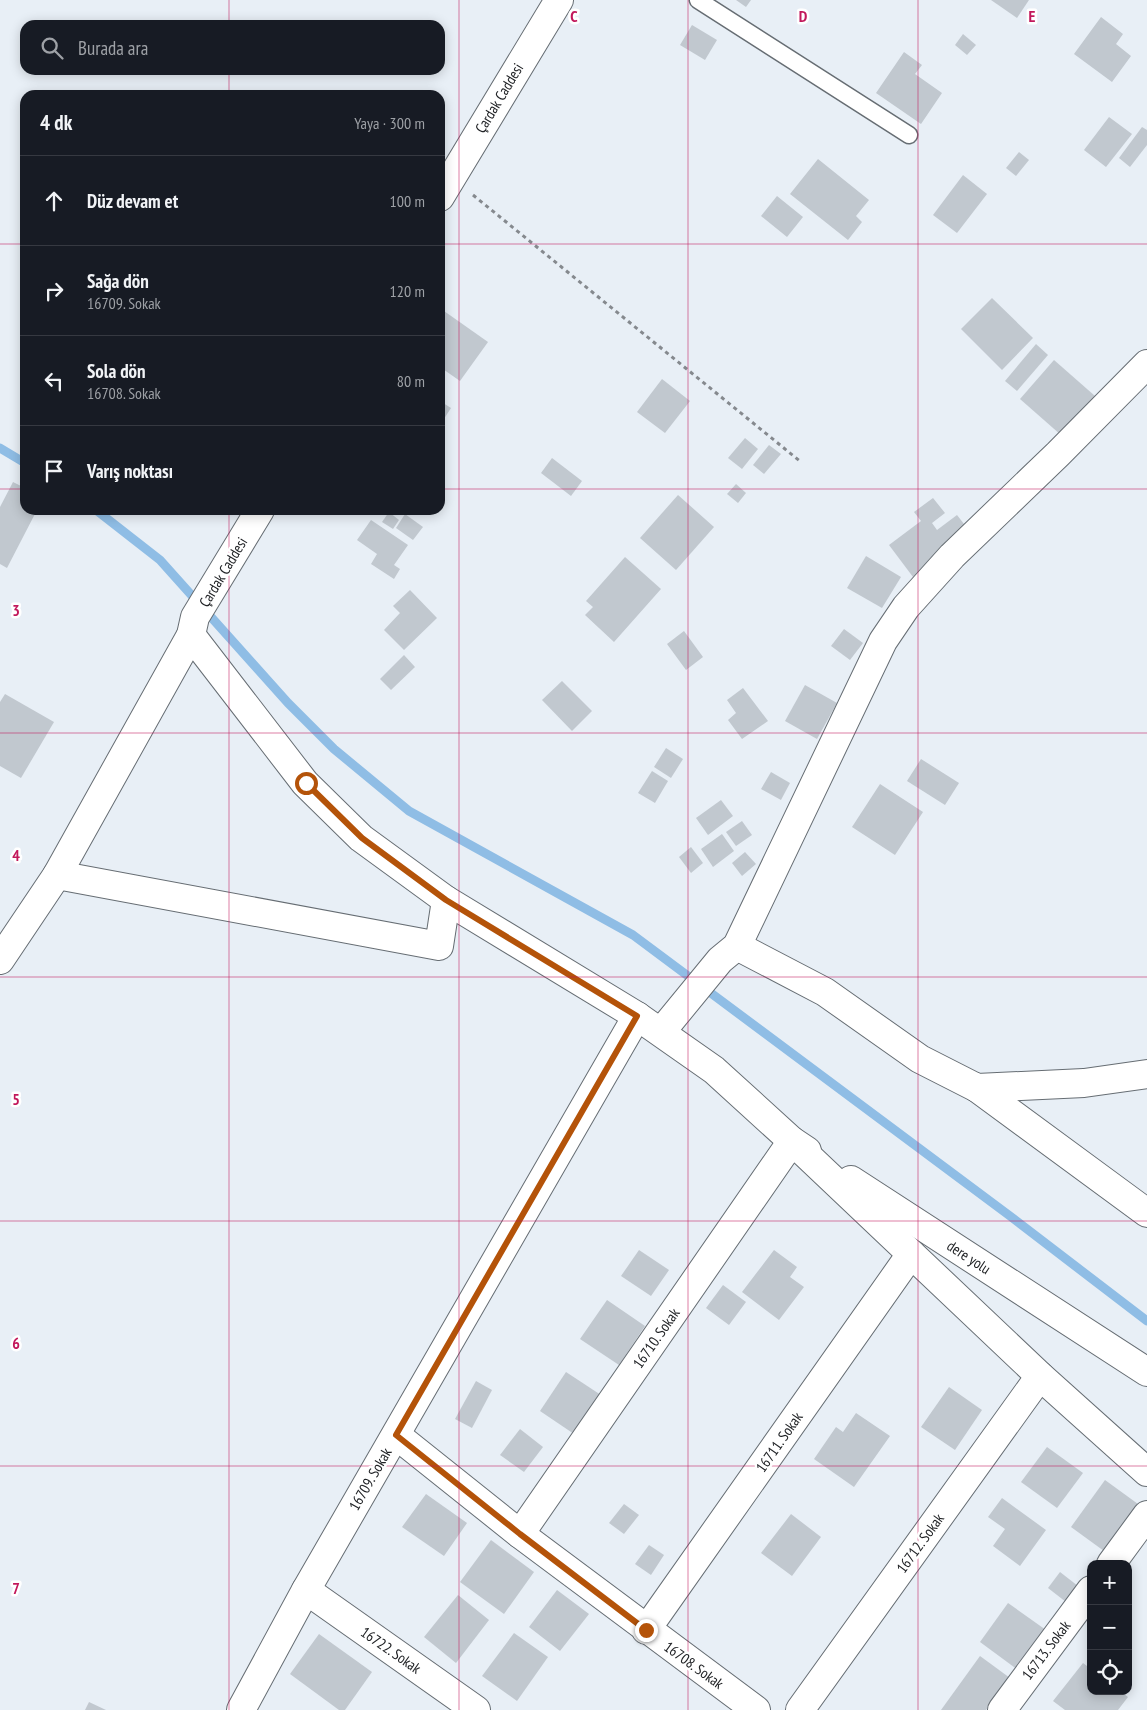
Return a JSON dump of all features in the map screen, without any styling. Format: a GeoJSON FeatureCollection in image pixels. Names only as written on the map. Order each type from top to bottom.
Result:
{"type":"FeatureCollection","features":[{"type":"Feature","properties":{"kind":"street","name":"Çardak Caddesi"},"geometry":{"type":"LineString","coordinates":[[446,187],[559,0]]}},
{"type":"Feature","properties":{"kind":"street"},"geometry":{"type":"LineString","coordinates":[[661,1032],[728,953],[883,641],[906,608],[952,556],[1058,454],[1147,364]]}},
{"type":"Feature","properties":{"kind":"street","name":"Çardak Caddesi"},"geometry":{"type":"LineString","coordinates":[[0,960],[57,875],[193,626],[256,517]]}},
{"type":"Feature","properties":{"kind":"street"},"geometry":{"type":"LineString","coordinates":[[193,626],[306,783],[362,838],[446,900],[637,1016],[714,1070],[792,1141],[1040,1376],[1147,1472]]}},
{"type":"Feature","properties":{"kind":"street"},"geometry":{"type":"LineString","coordinates":[[57,875],[439,946],[446,900]]}},
{"type":"Feature","properties":{"kind":"street"},"geometry":{"type":"LineString","coordinates":[[728,953],[825,992],[920,1059],[977,1088],[1147,1213]]}},
{"type":"Feature","properties":{"kind":"street","name":"16709. Sokak"},"geometry":{"type":"LineString","coordinates":[[241,1710],[306,1590],[637,1016]]}},
{"type":"Feature","properties":{"kind":"street"},"geometry":{"type":"LineString","coordinates":[[977,1088],[1084,1083],[1147,1074]]}},
{"type":"Feature","properties":{"kind":"street","name":"dere yolu"},"geometry":{"type":"LineString","coordinates":[[792,1141],[1147,1372]]}},
{"type":"Feature","properties":{"kind":"street","name":"16710. Sokak"},"geometry":{"type":"LineString","coordinates":[[520,1534],[792,1141]]}},
{"type":"Feature","properties":{"kind":"street","name":"16711. Sokak"},"geometry":{"type":"LineString","coordinates":[[646,1630],[911,1254]]}},
{"type":"Feature","properties":{"kind":"street","name":"16712. Sokak"},"geometry":{"type":"LineString","coordinates":[[800,1710],[1040,1376]]}},
{"type":"Feature","properties":{"kind":"street","name":"16708. Sokak"},"geometry":{"type":"LineString","coordinates":[[396,1435],[520,1534],[646,1630],[756,1710]]}},
{"type":"Feature","properties":{"kind":"street"},"geometry":{"type":"LineString","coordinates":[[1114,1560],[1147,1515]]}},
{"type":"Feature","properties":{"kind":"street","name":"16722. Sokak"},"geometry":{"type":"LineString","coordinates":[[306,1590],[476,1710]]}},
{"type":"Feature","properties":{"kind":"street","name":"16713. Sokak"},"geometry":{"type":"LineString","coordinates":[[1002,1710],[1087,1595]]}},
{"type":"Feature","properties":{"kind":"lane"},"geometry":{"type":"LineString","coordinates":[[698,0],[909,136]]}},
{"type":"Feature","properties":{"kind":"path"},"geometry":{"type":"LineString","coordinates":[[446,187],[801,462]]}},
{"type":"Feature","properties":{"kind":"building"},"geometry":{"type":"Polygon","coordinates":[[[736,0],[751,0],[746,7],[736,0]]]}},
{"type":"Feature","properties":{"kind":"building"},"geometry":{"type":"Polygon","coordinates":[[[991,0],[1029,0],[1017,18],[991,0]]]}},
{"type":"Feature","properties":{"kind":"building"},"geometry":{"type":"Polygon","coordinates":[[[1101,17],[1123,34],[1116,44],[1131,56],[1112,82],[1074,54],[1101,17]]]}},
{"type":"Feature","properties":{"kind":"building"},"geometry":{"type":"Polygon","coordinates":[[[692,25],[717,40],[705,60],[680,45],[692,25]]]}},
{"type":"Feature","properties":{"kind":"building"},"geometry":{"type":"Polygon","coordinates":[[[963,34],[976,45],[967,55],[955,45],[963,34]]]}},
{"type":"Feature","properties":{"kind":"building"},"geometry":{"type":"Polygon","coordinates":[[[904,52],[922,65],[915,74],[942,93],[921,124],[876,93],[904,52]]]}},
{"type":"Feature","properties":{"kind":"building"},"geometry":{"type":"Polygon","coordinates":[[[1109,117],[1132,134],[1106,167],[1084,150],[1109,117]]]}},
{"type":"Feature","properties":{"kind":"building"},"geometry":{"type":"Polygon","coordinates":[[[1142,127],[1147,130],[1147,145],[1130,167],[1119,158],[1142,127]]]}},
{"type":"Feature","properties":{"kind":"building"},"geometry":{"type":"Polygon","coordinates":[[[1019,152],[1029,160],[1016,176],[1006,168],[1019,152]]]}},
{"type":"Feature","properties":{"kind":"building"},"geometry":{"type":"Polygon","coordinates":[[[818,159],[869,200],[856,216],[862,222],[848,240],[790,194],[818,159]]]}},
{"type":"Feature","properties":{"kind":"building"},"geometry":{"type":"Polygon","coordinates":[[[963,175],[987,194],[957,233],[933,215],[963,175]]]}},
{"type":"Feature","properties":{"kind":"building"},"geometry":{"type":"Polygon","coordinates":[[[777,196],[803,217],[787,237],[761,216],[777,196]]]}},
{"type":"Feature","properties":{"kind":"building"},"geometry":{"type":"Polygon","coordinates":[[[992,298],[1033,338],[1002,370],[961,329],[992,298]]]}},
{"type":"Feature","properties":{"kind":"building"},"geometry":{"type":"Polygon","coordinates":[[[445,312],[488,342],[460,381],[445,370],[445,312]]]}},
{"type":"Feature","properties":{"kind":"building"},"geometry":{"type":"Polygon","coordinates":[[[1036,344],[1048,355],[1017,391],[1005,381],[1036,344]]]}},
{"type":"Feature","properties":{"kind":"building"},"geometry":{"type":"Polygon","coordinates":[[[1054,360],[1095,396],[1061,435],[1020,399],[1054,360]]]}},
{"type":"Feature","properties":{"kind":"building"},"geometry":{"type":"Polygon","coordinates":[[[662,379],[690,401],[665,433],[637,412],[662,379]]]}},
{"type":"Feature","properties":{"kind":"building"},"geometry":{"type":"Polygon","coordinates":[[[445,404],[451,408],[445,417],[445,404]]]}},
{"type":"Feature","properties":{"kind":"building"},"geometry":{"type":"Polygon","coordinates":[[[745,438],[758,449],[742,469],[728,458],[745,438]]]}},
{"type":"Feature","properties":{"kind":"building"},"geometry":{"type":"Polygon","coordinates":[[[769,445],[781,454],[764,474],[753,465],[769,445]]]}},
{"type":"Feature","properties":{"kind":"building"},"geometry":{"type":"Polygon","coordinates":[[[552,458],[582,481],[571,496],[541,473],[552,458]]]}},
{"type":"Feature","properties":{"kind":"building"},"geometry":{"type":"Polygon","coordinates":[[[13,482],[20,486],[20,515],[34,515],[7,568],[0,564],[0,507],[13,482]]]}},
{"type":"Feature","properties":{"kind":"building"},"geometry":{"type":"Polygon","coordinates":[[[736,484],[746,493],[738,503],[727,494],[736,484]]]}},
{"type":"Feature","properties":{"kind":"building"},"geometry":{"type":"Polygon","coordinates":[[[678,495],[714,527],[676,570],[640,538],[678,495]]]}},
{"type":"Feature","properties":{"kind":"building"},"geometry":{"type":"Polygon","coordinates":[[[933,498],[945,513],[932,523],[937,530],[957,515],[971,533],[913,577],[889,545],[921,521],[914,512],[933,498]]]}},
{"type":"Feature","properties":{"kind":"building"},"geometry":{"type":"Polygon","coordinates":[[[387,515],[393,515],[399,520],[393,529],[382,522],[387,515]]]}},
{"type":"Feature","properties":{"kind":"building"},"geometry":{"type":"Polygon","coordinates":[[[404,515],[423,527],[413,540],[396,528],[404,515]]]}},
{"type":"Feature","properties":{"kind":"building"},"geometry":{"type":"Polygon","coordinates":[[[371,520],[408,545],[394,565],[400,569],[394,579],[371,564],[377,554],[357,540],[371,520]]]}},
{"type":"Feature","properties":{"kind":"building"},"geometry":{"type":"Polygon","coordinates":[[[866,556],[901,577],[882,608],[847,588],[866,556]]]}},
{"type":"Feature","properties":{"kind":"building"},"geometry":{"type":"Polygon","coordinates":[[[625,557],[661,589],[614,642],[585,615],[593,607],[586,601],[625,557]]]}},
{"type":"Feature","properties":{"kind":"building"},"geometry":{"type":"Polygon","coordinates":[[[410,590],[437,618],[404,650],[384,630],[400,613],[393,606],[410,590]]]}},
{"type":"Feature","properties":{"kind":"building"},"geometry":{"type":"Polygon","coordinates":[[[844,629],[863,643],[850,660],[831,646],[844,629]]]}},
{"type":"Feature","properties":{"kind":"building"},"geometry":{"type":"Polygon","coordinates":[[[684,631],[703,657],[686,670],[667,644],[684,631]]]}},
{"type":"Feature","properties":{"kind":"building"},"geometry":{"type":"Polygon","coordinates":[[[404,655],[415,667],[391,690],[380,679],[404,655]]]}},
{"type":"Feature","properties":{"kind":"building"},"geometry":{"type":"Polygon","coordinates":[[[562,681],[592,711],[572,731],[542,700],[562,681]]]}},
{"type":"Feature","properties":{"kind":"building"},"geometry":{"type":"Polygon","coordinates":[[[805,685],[837,703],[817,739],[785,721],[805,685]]]}},
{"type":"Feature","properties":{"kind":"building"},"geometry":{"type":"Polygon","coordinates":[[[743,688],[768,721],[742,739],[728,720],[736,713],[727,700],[743,688]]]}},
{"type":"Feature","properties":{"kind":"building"},"geometry":{"type":"Polygon","coordinates":[[[5,694],[54,722],[21,778],[0,766],[0,702],[5,694]]]}},
{"type":"Feature","properties":{"kind":"building"},"geometry":{"type":"Polygon","coordinates":[[[666,748],[683,759],[671,778],[654,767],[666,748]]]}},
{"type":"Feature","properties":{"kind":"building"},"geometry":{"type":"Polygon","coordinates":[[[921,759],[959,783],[945,805],[907,781],[921,759]]]}},
{"type":"Feature","properties":{"kind":"building"},"geometry":{"type":"Polygon","coordinates":[[[652,771],[668,781],[655,803],[638,793],[652,771]]]}},
{"type":"Feature","properties":{"kind":"building"},"geometry":{"type":"Polygon","coordinates":[[[771,772],[790,783],[781,800],[761,789],[771,772]]]}},
{"type":"Feature","properties":{"kind":"building"},"geometry":{"type":"Polygon","coordinates":[[[880,784],[923,812],[895,855],[852,827],[880,784]]]}},
{"type":"Feature","properties":{"kind":"building"},"geometry":{"type":"Polygon","coordinates":[[[721,800],[733,816],[708,835],[696,818],[721,800]]]}},
{"type":"Feature","properties":{"kind":"building"},"geometry":{"type":"Polygon","coordinates":[[[742,821],[752,835],[736,846],[726,832],[742,821]]]}},
{"type":"Feature","properties":{"kind":"building"},"geometry":{"type":"Polygon","coordinates":[[[722,834],[734,851],[713,867],[701,849],[722,834]]]}},
{"type":"Feature","properties":{"kind":"building"},"geometry":{"type":"Polygon","coordinates":[[[691,847],[703,863],[691,873],[679,857],[691,847]]]}},
{"type":"Feature","properties":{"kind":"building"},"geometry":{"type":"Polygon","coordinates":[[[745,852],[756,864],[742,876],[732,863],[745,852]]]}},
{"type":"Feature","properties":{"kind":"building"},"geometry":{"type":"Polygon","coordinates":[[[639,1250],[669,1270],[651,1296],[621,1276],[639,1250]]]}},
{"type":"Feature","properties":{"kind":"building"},"geometry":{"type":"Polygon","coordinates":[[[774,1250],[797,1267],[790,1277],[804,1287],[779,1320],[742,1292],[774,1250]]]}},
{"type":"Feature","properties":{"kind":"building"},"geometry":{"type":"Polygon","coordinates":[[[723,1285],[746,1302],[729,1325],[706,1308],[723,1285]]]}},
{"type":"Feature","properties":{"kind":"building"},"geometry":{"type":"Polygon","coordinates":[[[607,1300],[645,1326],[619,1365],[580,1339],[607,1300]]]}},
{"type":"Feature","properties":{"kind":"building"},"geometry":{"type":"Polygon","coordinates":[[[566,1372],[604,1397],[577,1436],[540,1411],[566,1372]]]}},
{"type":"Feature","properties":{"kind":"building"},"geometry":{"type":"Polygon","coordinates":[[[476,1381],[492,1390],[472,1428],[455,1419],[476,1381]]]}},
{"type":"Feature","properties":{"kind":"building"},"geometry":{"type":"Polygon","coordinates":[[[949,1387],[982,1410],[955,1450],[921,1427],[949,1387]]]}},
{"type":"Feature","properties":{"kind":"building"},"geometry":{"type":"Polygon","coordinates":[[[856,1413],[890,1436],[854,1487],[814,1459],[836,1427],[843,1432],[856,1413]]]}},
{"type":"Feature","properties":{"kind":"building"},"geometry":{"type":"Polygon","coordinates":[[[520,1429],[543,1447],[524,1472],[500,1455],[520,1429]]]}},
{"type":"Feature","properties":{"kind":"building"},"geometry":{"type":"Polygon","coordinates":[[[1047,1447],[1083,1473],[1057,1508],[1021,1482],[1047,1447]]]}},
{"type":"Feature","properties":{"kind":"building"},"geometry":{"type":"Polygon","coordinates":[[[1105,1480],[1138,1504],[1104,1551],[1071,1527],[1105,1480]]]}},
{"type":"Feature","properties":{"kind":"building"},"geometry":{"type":"Polygon","coordinates":[[[426,1494],[467,1523],[444,1556],[402,1527],[426,1494]]]}},
{"type":"Feature","properties":{"kind":"building"},"geometry":{"type":"Polygon","coordinates":[[[1002,1498],[1046,1530],[1020,1566],[993,1546],[1005,1529],[988,1517],[1002,1498]]]}},
{"type":"Feature","properties":{"kind":"building"},"geometry":{"type":"Polygon","coordinates":[[[624,1504],[639,1515],[624,1534],[609,1523],[624,1504]]]}},
{"type":"Feature","properties":{"kind":"building"},"geometry":{"type":"Polygon","coordinates":[[[791,1514],[821,1537],[792,1576],[761,1553],[791,1514]]]}},
{"type":"Feature","properties":{"kind":"building"},"geometry":{"type":"Polygon","coordinates":[[[491,1540],[534,1572],[504,1614],[460,1582],[491,1540]]]}},
{"type":"Feature","properties":{"kind":"building"},"geometry":{"type":"Polygon","coordinates":[[[649,1545],[664,1555],[651,1575],[635,1564],[649,1545]]]}},
{"type":"Feature","properties":{"kind":"building"},"geometry":{"type":"Polygon","coordinates":[[[1060,1572],[1078,1586],[1066,1602],[1048,1588],[1060,1572]]]}},
{"type":"Feature","properties":{"kind":"building"},"geometry":{"type":"Polygon","coordinates":[[[557,1590],[589,1614],[560,1651],[529,1627],[557,1590]]]}},
{"type":"Feature","properties":{"kind":"building"},"geometry":{"type":"Polygon","coordinates":[[[458,1595],[489,1620],[456,1663],[424,1637],[458,1595]]]}},
{"type":"Feature","properties":{"kind":"building"},"geometry":{"type":"Polygon","coordinates":[[[1008,1603],[1046,1630],[1018,1670],[980,1642],[1008,1603]]]}},
{"type":"Feature","properties":{"kind":"building"},"geometry":{"type":"Polygon","coordinates":[[[514,1633],[548,1657],[517,1701],[482,1676],[514,1633]]]}},
{"type":"Feature","properties":{"kind":"building"},"geometry":{"type":"Polygon","coordinates":[[[319,1634],[372,1672],[345,1710],[339,1710],[290,1674],[319,1634]]]}},
{"type":"Feature","properties":{"kind":"building"},"geometry":{"type":"Polygon","coordinates":[[[980,1656],[1010,1678],[986,1710],[941,1710],[980,1656]]]}},
{"type":"Feature","properties":{"kind":"building"},"geometry":{"type":"Polygon","coordinates":[[[1083,1663],[1087,1666],[1087,1695],[1125,1695],[1128,1697],[1118,1710],[1065,1710],[1053,1701],[1083,1663]]]}},
{"type":"Feature","properties":{"kind":"building"},"geometry":{"type":"Polygon","coordinates":[[[89,1702],[106,1710],[85,1710],[89,1702]]]}},
{"type":"Feature","properties":{"kind":"waterway"},"geometry":{"type":"LineString","coordinates":[[0,448],[20,460]]}},
{"type":"Feature","properties":{"kind":"waterway"},"geometry":{"type":"LineString","coordinates":[[102,515],[160,560],[288,703],[334,749],[409,811],[633,935],[1010,1216],[1147,1321]]}},
{"type":"Feature","properties":{"kind":"route"},"geometry":{"type":"LineString","coordinates":[[306,783],[362,838],[446,900],[637,1016],[396,1435],[520,1534],[646,1630]]}}]}
